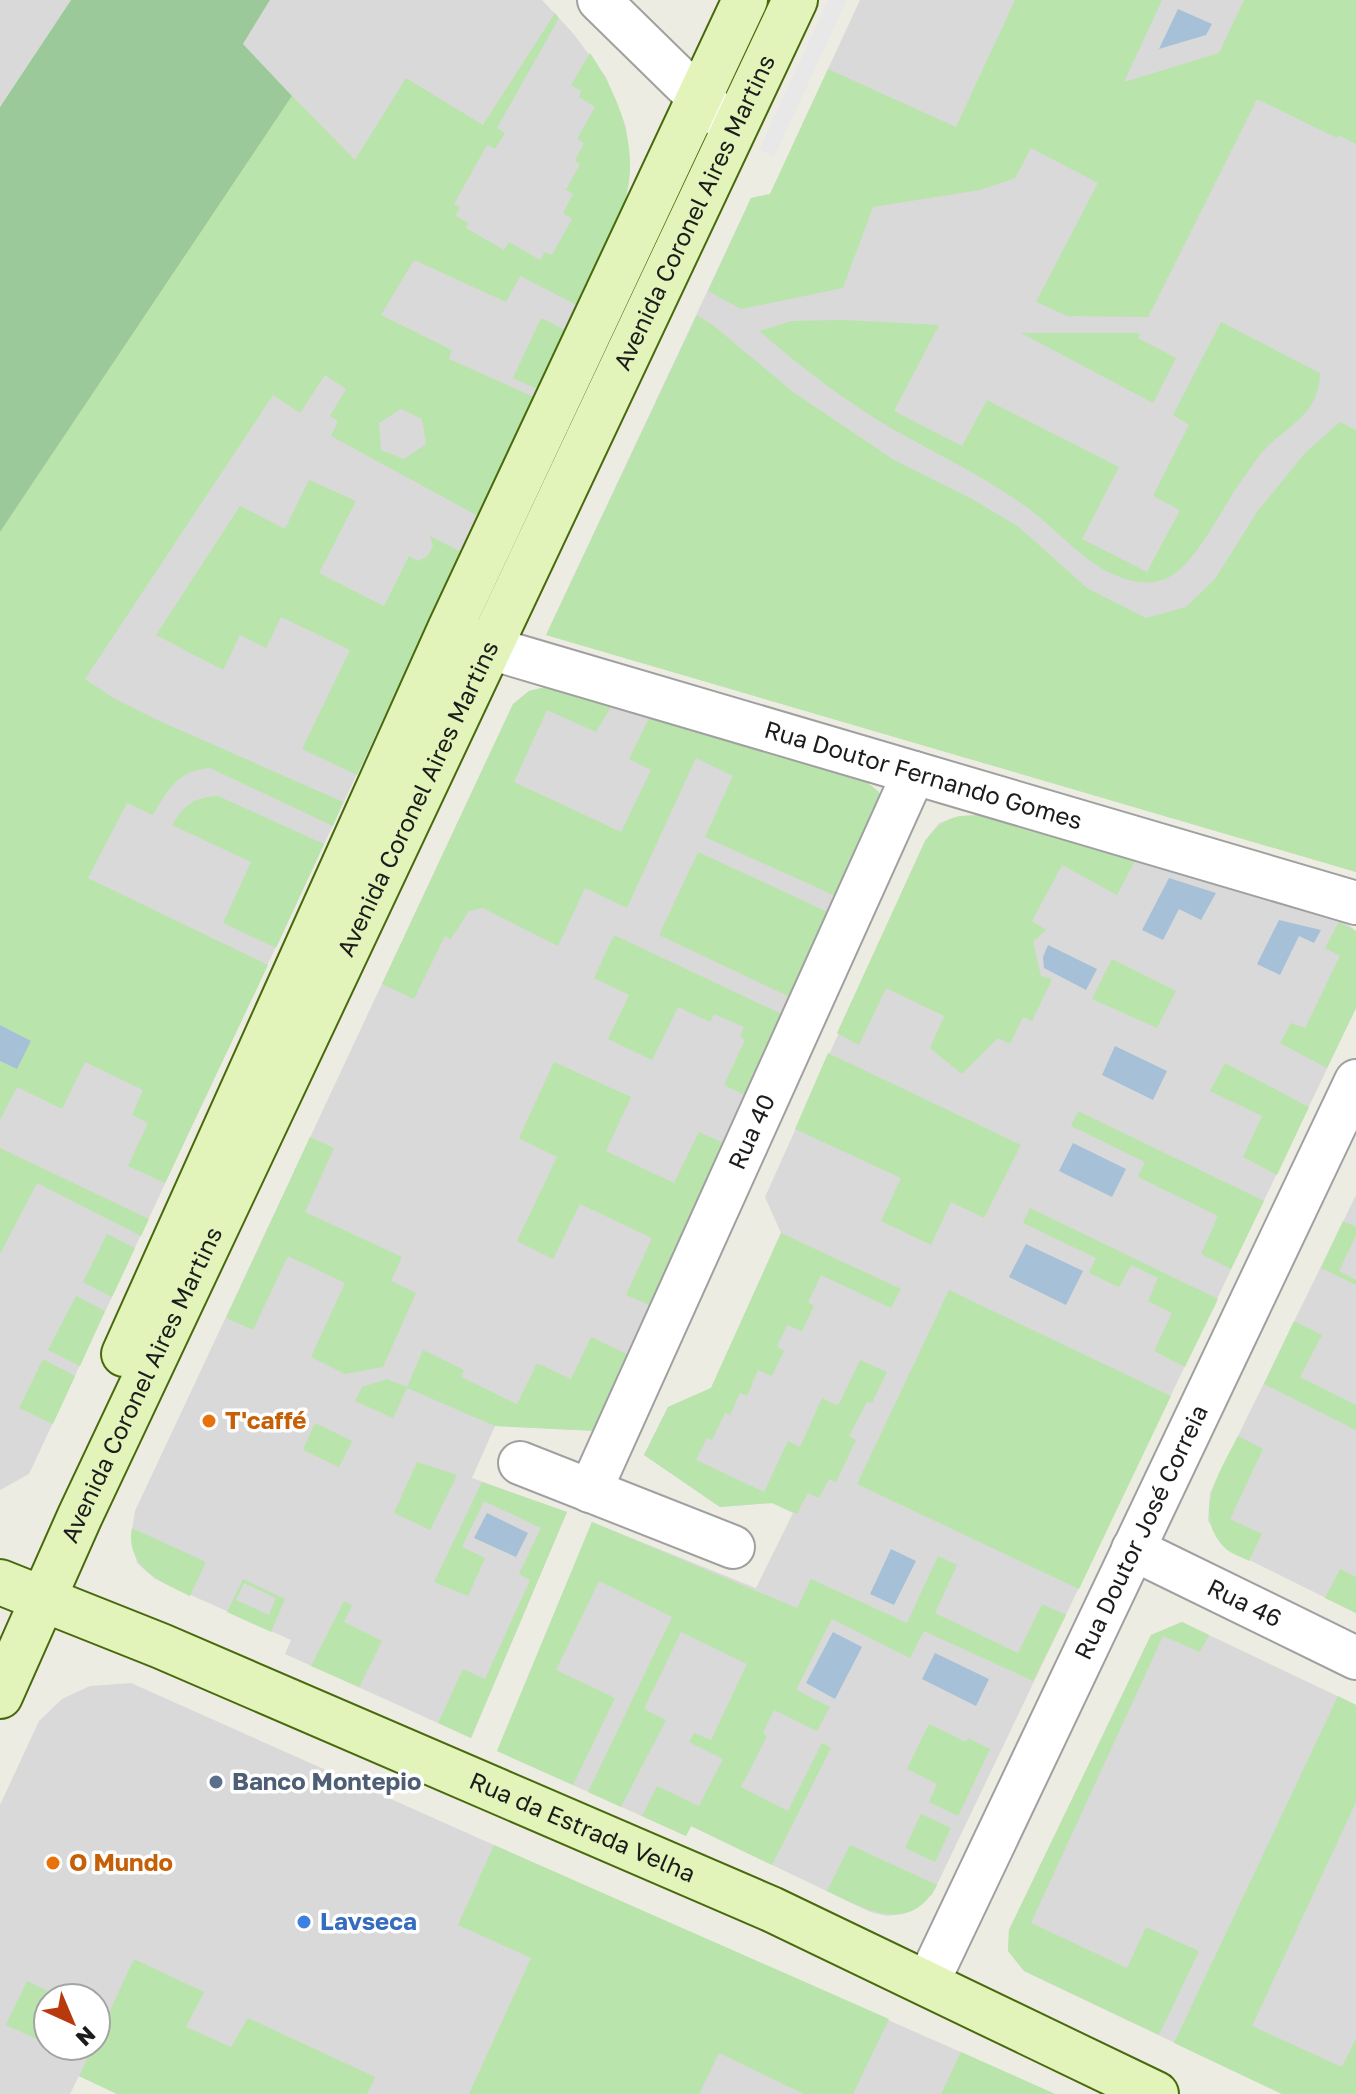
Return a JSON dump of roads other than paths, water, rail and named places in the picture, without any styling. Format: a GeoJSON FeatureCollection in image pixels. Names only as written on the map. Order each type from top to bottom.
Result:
{"type":"FeatureCollection","features":[{"type":"Feature","properties":{"kind":"street"},"geometry":{"type":"LineString","coordinates":[[599,0],[734,128]]}},
{"type":"Feature","properties":{"kind":"street","name":"Avenida Coronel Aires Martins"},"geometry":{"type":"LineString","coordinates":[[20,1591],[450,629],[745,0]]}},
{"type":"Feature","properties":{"kind":"street","name":"Avenida Coronel Aires Martins"},"geometry":{"type":"LineString","coordinates":[[20,1591],[490,648],[795,0]]}},
{"type":"Feature","properties":{"kind":"street","name":"Rua Doutor Fernando Gomes"},"geometry":{"type":"LineString","coordinates":[[450,629],[490,648],[1356,903]]}},
{"type":"Feature","properties":{"kind":"street","name":"Rua 40"},"geometry":{"type":"LineString","coordinates":[[590,1491],[914,773]]}},
{"type":"Feature","properties":{"kind":"street","name":"Rua Doutor José Correia"},"geometry":{"type":"LineString","coordinates":[[927,1984],[1356,1081]]}},
{"type":"Feature","properties":{"kind":"street"},"geometry":{"type":"LineString","coordinates":[[520,1463],[733,1547]]}},
{"type":"Feature","properties":{"kind":"street","name":"Rua 46"},"geometry":{"type":"LineString","coordinates":[[1133,1549],[1356,1658]]}},
{"type":"Feature","properties":{"kind":"street"},"geometry":{"type":"LineString","coordinates":[[0,1631],[20,1591]]}},
{"type":"Feature","properties":{"kind":"street"},"geometry":{"type":"LineString","coordinates":[[0,1696],[20,1591]]}},
{"type":"Feature","properties":{"kind":"street","name":"Rua da Estrada Velha"},"geometry":{"type":"LineString","coordinates":[[20,1591],[161,1646],[771,1909],[1156,2094]]}},
{"type":"Feature","properties":{"kind":"water"},"geometry":{"type":"Polygon","coordinates":[[[1178,9],[1212,24],[1206,35],[1159,49],[1178,9]]]}},
{"type":"Feature","properties":{"kind":"water"},"geometry":{"type":"Polygon","coordinates":[[[1169,878],[1216,893],[1201,920],[1179,909],[1163,940],[1142,930],[1169,878]]]}},
{"type":"Feature","properties":{"kind":"water"},"geometry":{"type":"Polygon","coordinates":[[[1279,920],[1321,930],[1314,943],[1299,936],[1280,975],[1257,964],[1279,920]]]}},
{"type":"Feature","properties":{"kind":"water"},"geometry":{"type":"Polygon","coordinates":[[[1048,945],[1097,969],[1086,990],[1044,968],[1043,957],[1048,945]]]}},
{"type":"Feature","properties":{"kind":"water"},"geometry":{"type":"Polygon","coordinates":[[[0,1025],[31,1041],[17,1069],[0,1061],[0,1025]]]}},
{"type":"Feature","properties":{"kind":"water"},"geometry":{"type":"Polygon","coordinates":[[[1115,1046],[1167,1071],[1153,1100],[1102,1075],[1115,1046]]]}},
{"type":"Feature","properties":{"kind":"water"},"geometry":{"type":"Polygon","coordinates":[[[1073,1143],[1126,1169],[1112,1197],[1059,1171],[1073,1143]]]}},
{"type":"Feature","properties":{"kind":"water"},"geometry":{"type":"Polygon","coordinates":[[[1026,1244],[1083,1271],[1066,1305],[1009,1277],[1026,1244]]]}},
{"type":"Feature","properties":{"kind":"water"},"geometry":{"type":"Polygon","coordinates":[[[487,1513],[528,1533],[516,1557],[474,1538],[487,1513]]]}},
{"type":"Feature","properties":{"kind":"water"},"geometry":{"type":"Polygon","coordinates":[[[891,1549],[916,1561],[894,1605],[870,1594],[891,1549]]]}},
{"type":"Feature","properties":{"kind":"water"},"geometry":{"type":"Polygon","coordinates":[[[833,1632],[862,1647],[835,1699],[806,1683],[833,1632]]]}},
{"type":"Feature","properties":{"kind":"water"},"geometry":{"type":"Polygon","coordinates":[[[935,1653],[989,1679],[976,1706],[922,1679],[935,1653]]]}},
{"type":"Feature","properties":{"kind":"place","name":"T'caffé"},"geometry":{"type":"Point","coordinates":[209,1421]}},
{"type":"Feature","properties":{"kind":"place","name":"Banco Montepio"},"geometry":{"type":"Point","coordinates":[216,1782]}},
{"type":"Feature","properties":{"kind":"place","name":"O Mundo"},"geometry":{"type":"Point","coordinates":[53,1863]}},
{"type":"Feature","properties":{"kind":"place","name":"Lavseca"},"geometry":{"type":"Point","coordinates":[304,1922]}}]}
